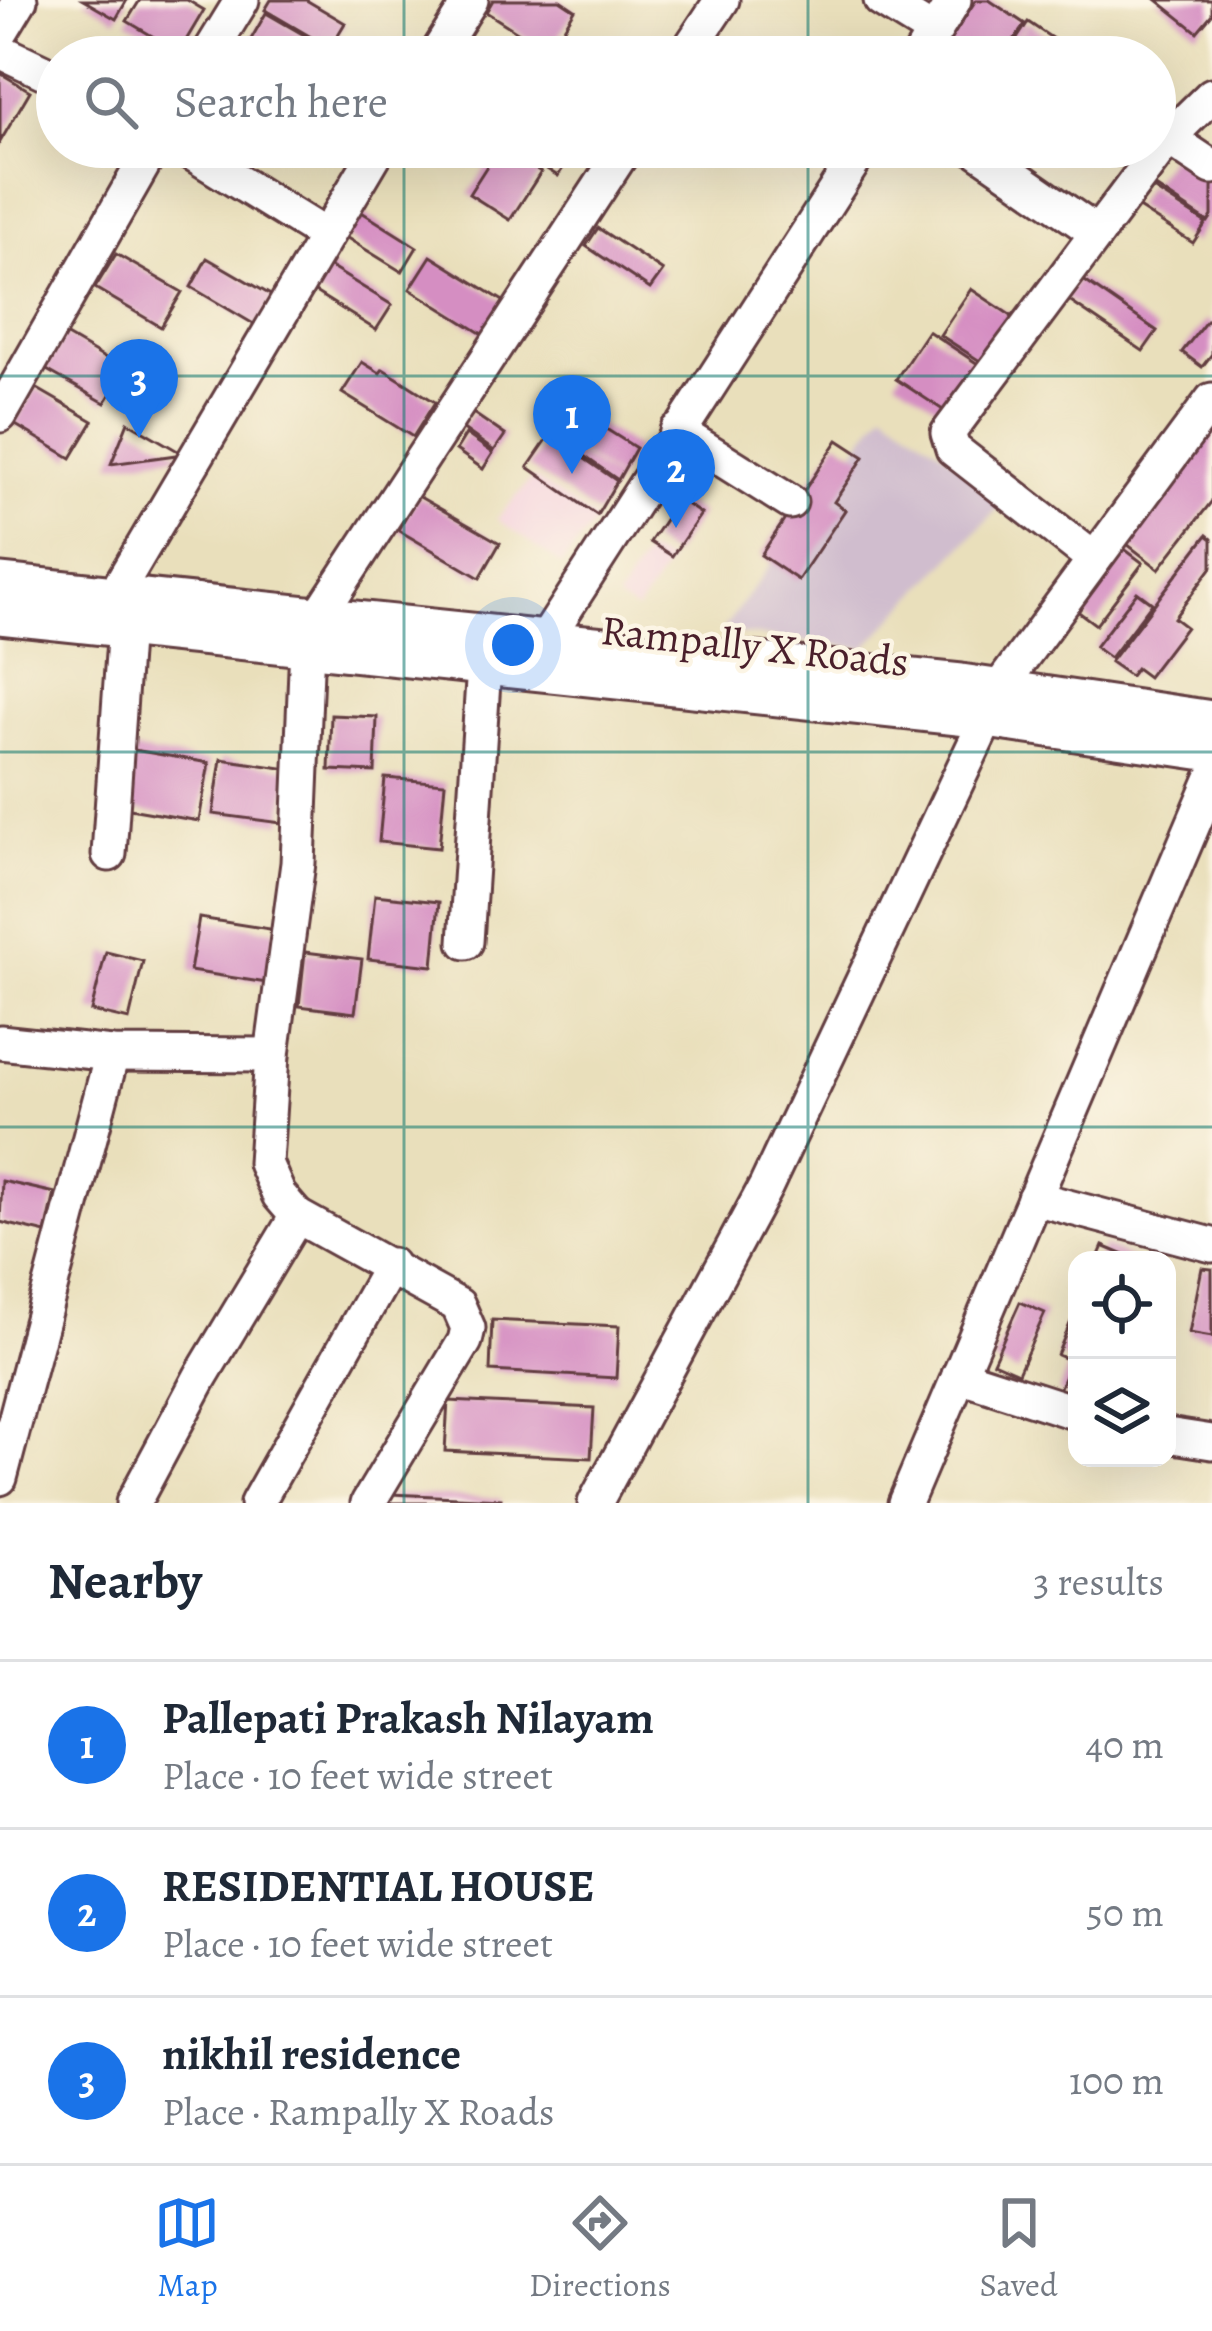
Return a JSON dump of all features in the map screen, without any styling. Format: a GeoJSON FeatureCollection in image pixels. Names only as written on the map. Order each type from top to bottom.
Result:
{"type":"FeatureCollection","features":[{"type":"Feature","properties":{"kind":"main road","name":"Rampally X Roads"},"geometry":{"type":"LineString","coordinates":[[0,584],[120,610],[313,630],[546,639],[993,704],[1212,751]]}},
{"type":"Feature","properties":{"kind":"main road","name":"Rampally X Roads"},"geometry":{"type":"LineString","coordinates":[[0,614],[120,610]]}},
{"type":"Feature","properties":{"kind":"main road","name":"Rampally X Roads"},"geometry":{"type":"LineString","coordinates":[[313,630],[484,666],[1212,722]]}},
{"type":"Feature","properties":{"kind":"street"},"geometry":{"type":"LineString","coordinates":[[0,33],[20,0]]}},
{"type":"Feature","properties":{"kind":"street"},"geometry":{"type":"LineString","coordinates":[[220,36],[242,0]]}},
{"type":"Feature","properties":{"kind":"street"},"geometry":{"type":"LineString","coordinates":[[448,36],[470,0]]}},
{"type":"Feature","properties":{"kind":"street"},"geometry":{"type":"LineString","coordinates":[[698,36],[722,0]]}},
{"type":"Feature","properties":{"kind":"street"},"geometry":{"type":"LineString","coordinates":[[881,0],[918,36]]}},
{"type":"Feature","properties":{"kind":"street"},"geometry":{"type":"LineString","coordinates":[[931,36],[954,0]]}},
{"type":"Feature","properties":{"kind":"street"},"geometry":{"type":"LineString","coordinates":[[0,51],[36,68]]}},
{"type":"Feature","properties":{"kind":"street"},"geometry":{"type":"LineString","coordinates":[[1176,122],[1212,95]]}},
{"type":"Feature","properties":{"kind":"street"},"geometry":{"type":"LineString","coordinates":[[1176,143],[1212,167]]}},
{"type":"Feature","properties":{"kind":"street"},"geometry":{"type":"LineString","coordinates":[[0,415],[141,168]]}},
{"type":"Feature","properties":{"kind":"street"},"geometry":{"type":"LineString","coordinates":[[216,168],[324,235]]}},
{"type":"Feature","properties":{"kind":"street"},"geometry":{"type":"LineString","coordinates":[[109,854],[120,610],[324,235],[366,168]]}},
{"type":"Feature","properties":{"kind":"street"},"geometry":{"type":"LineString","coordinates":[[368,1503],[468,1328],[458,1305],[297,1216],[279,1195],[265,1163],[272,1055],[298,862],[313,630],[612,168]]}},
{"type":"Feature","properties":{"kind":"street"},"geometry":{"type":"LineString","coordinates":[[546,639],[849,168]]}},
{"type":"Feature","properties":{"kind":"street"},"geometry":{"type":"LineString","coordinates":[[1003,168],[1096,233]]}},
{"type":"Feature","properties":{"kind":"street"},"geometry":{"type":"LineString","coordinates":[[1094,559],[952,449],[947,439],[1139,168]]}},
{"type":"Feature","properties":{"kind":"street"},"geometry":{"type":"LineString","coordinates":[[595,1503],[766,1186],[993,704],[1212,400]]}},
{"type":"Feature","properties":{"kind":"street"},"geometry":{"type":"LineString","coordinates":[[677,431],[790,502]]}},
{"type":"Feature","properties":{"kind":"street"},"geometry":{"type":"LineString","coordinates":[[466,942],[484,666]]}},
{"type":"Feature","properties":{"kind":"street"},"geometry":{"type":"LineString","coordinates":[[905,1503],[1212,780]]}},
{"type":"Feature","properties":{"kind":"street"},"geometry":{"type":"LineString","coordinates":[[0,1042],[112,1054],[272,1055]]}},
{"type":"Feature","properties":{"kind":"street"},"geometry":{"type":"LineString","coordinates":[[0,1478],[112,1054]]}},
{"type":"Feature","properties":{"kind":"street"},"geometry":{"type":"LineString","coordinates":[[1034,1198],[1212,1245]]}},
{"type":"Feature","properties":{"kind":"street"},"geometry":{"type":"LineString","coordinates":[[133,1503],[201,1376],[297,1216]]}},
{"type":"Feature","properties":{"kind":"street"},"geometry":{"type":"LineString","coordinates":[[257,1503],[391,1264]]}},
{"type":"Feature","properties":{"kind":"street"},"geometry":{"type":"LineString","coordinates":[[959,1375],[1068,1409]]}},
{"type":"Feature","properties":{"kind":"street"},"geometry":{"type":"LineString","coordinates":[[1176,1436],[1212,1442]]}},
{"type":"Feature","properties":{"kind":"shaded area"},"geometry":{"type":"Polygon","coordinates":[[[884,410],[1008,498],[865,648],[721,632],[884,410]]]}},
{"type":"Feature","properties":{"kind":"shaded area"},"geometry":{"type":"Polygon","coordinates":[[[533,477],[596,521],[561,565],[497,519],[533,477]]]}},
{"type":"Feature","properties":{"kind":"shaded area"},"geometry":{"type":"Polygon","coordinates":[[[646,552],[669,562],[637,611],[617,600],[646,552]]]}},
{"type":"Feature","properties":{"kind":"building"},"geometry":{"type":"Polygon","coordinates":[[[83,0],[127,0],[116,19],[83,0]]]}},
{"type":"Feature","properties":{"kind":"building"},"geometry":{"type":"Polygon","coordinates":[[[140,0],[187,0],[204,10],[189,36],[152,36],[127,21],[140,0]]]}},
{"type":"Feature","properties":{"kind":"building"},"geometry":{"type":"Polygon","coordinates":[[[271,0],[306,0],[345,23],[337,36],[309,36],[265,10],[271,0]]]}},
{"type":"Feature","properties":{"kind":"building"},"geometry":{"type":"Polygon","coordinates":[[[493,0],[560,0],[575,10],[559,36],[524,36],[486,12],[493,0]]]}},
{"type":"Feature","properties":{"kind":"building"},"geometry":{"type":"Polygon","coordinates":[[[976,0],[989,0],[1025,24],[1017,36],[953,36],[976,0]]]}},
{"type":"Feature","properties":{"kind":"building"},"geometry":{"type":"Polygon","coordinates":[[[1157,0],[1212,0],[1212,14],[1197,32],[1157,0]]]}},
{"type":"Feature","properties":{"kind":"building"},"geometry":{"type":"Polygon","coordinates":[[[266,13],[306,36],[253,36],[266,13]]]}},
{"type":"Feature","properties":{"kind":"building"},"geometry":{"type":"Polygon","coordinates":[[[1028,22],[1049,36],[1019,36],[1028,22]]]}},
{"type":"Feature","properties":{"kind":"building"},"geometry":{"type":"Polygon","coordinates":[[[0,73],[30,91],[0,142],[0,73]]]}},
{"type":"Feature","properties":{"kind":"building"},"geometry":{"type":"Polygon","coordinates":[[[1176,159],[1212,183],[1212,216],[1208,222],[1151,184],[1161,168],[1176,168],[1176,159]]]}},
{"type":"Feature","properties":{"kind":"building"},"geometry":{"type":"Polygon","coordinates":[[[486,168],[541,172],[510,220],[469,194],[486,168]]]}},
{"type":"Feature","properties":{"kind":"building"},"geometry":{"type":"Polygon","coordinates":[[[1147,185],[1206,223],[1193,243],[1134,205],[1147,185]]]}},
{"type":"Feature","properties":{"kind":"building"},"geometry":{"type":"Polygon","coordinates":[[[360,211],[417,247],[402,272],[344,236],[360,211]]]}},
{"type":"Feature","properties":{"kind":"building"},"geometry":{"type":"Polygon","coordinates":[[[598,228],[663,271],[650,289],[586,246],[598,228]]]}},
{"type":"Feature","properties":{"kind":"building"},"geometry":{"type":"Polygon","coordinates":[[[116,254],[182,292],[161,327],[95,288],[116,254]]]}},
{"type":"Feature","properties":{"kind":"building"},"geometry":{"type":"Polygon","coordinates":[[[431,256],[508,304],[487,337],[410,289],[431,256]]]}},
{"type":"Feature","properties":{"kind":"building"},"geometry":{"type":"Polygon","coordinates":[[[207,258],[274,297],[257,326],[191,287],[207,258]]]}},
{"type":"Feature","properties":{"kind":"building"},"geometry":{"type":"Polygon","coordinates":[[[327,265],[392,305],[376,330],[312,290],[327,265]]]}},
{"type":"Feature","properties":{"kind":"building"},"geometry":{"type":"Polygon","coordinates":[[[1079,277],[1157,331],[1143,351],[1065,298],[1079,277]]]}},
{"type":"Feature","properties":{"kind":"building"},"geometry":{"type":"Polygon","coordinates":[[[971,289],[1013,317],[983,363],[940,335],[971,289]]]}},
{"type":"Feature","properties":{"kind":"building"},"geometry":{"type":"Polygon","coordinates":[[[1207,320],[1212,324],[1212,354],[1202,367],[1182,352],[1207,320]]]}},
{"type":"Feature","properties":{"kind":"building"},"geometry":{"type":"Polygon","coordinates":[[[928,331],[984,368],[952,416],[896,379],[928,331]]]}},
{"type":"Feature","properties":{"kind":"building"},"geometry":{"type":"Polygon","coordinates":[[[65,335],[125,370],[105,403],[45,369],[65,335]]]}},
{"type":"Feature","properties":{"kind":"building"},"geometry":{"type":"Polygon","coordinates":[[[362,362],[380,373],[383,369],[435,402],[413,437],[342,393],[362,362]]]}},
{"type":"Feature","properties":{"kind":"building"},"geometry":{"type":"Polygon","coordinates":[[[36,388],[93,421],[71,458],[14,424],[36,388]]]}},
{"type":"Feature","properties":{"kind":"building"},"geometry":{"type":"Polygon","coordinates":[[[573,408],[636,448],[618,480],[554,435],[573,408]]]}},
{"type":"Feature","properties":{"kind":"building"},"geometry":{"type":"Polygon","coordinates":[[[473,413],[505,435],[494,451],[462,428],[473,413]]]}},
{"type":"Feature","properties":{"kind":"building"},"geometry":{"type":"Polygon","coordinates":[[[128,422],[183,454],[111,464],[128,422]]]}},
{"type":"Feature","properties":{"kind":"building"},"geometry":{"type":"Polygon","coordinates":[[[1208,431],[1212,434],[1212,501],[1159,569],[1123,541],[1208,431]]]}},
{"type":"Feature","properties":{"kind":"building"},"geometry":{"type":"Polygon","coordinates":[[[466,434],[493,453],[483,469],[456,450],[466,434]]]}},
{"type":"Feature","properties":{"kind":"building"},"geometry":{"type":"Polygon","coordinates":[[[550,435],[617,481],[597,515],[528,467],[550,435]]]}},
{"type":"Feature","properties":{"kind":"building"},"geometry":{"type":"Polygon","coordinates":[[[838,440],[864,457],[834,502],[845,510],[798,580],[761,555],[838,440]]]}},
{"type":"Feature","properties":{"kind":"building"},"geometry":{"type":"Polygon","coordinates":[[[418,496],[500,543],[480,578],[398,530],[418,496]]]}},
{"type":"Feature","properties":{"kind":"building"},"geometry":{"type":"Polygon","coordinates":[[[679,499],[701,514],[672,556],[650,542],[679,499]]]}},
{"type":"Feature","properties":{"kind":"building"},"geometry":{"type":"Polygon","coordinates":[[[1207,535],[1212,539],[1212,567],[1174,618],[1186,627],[1148,677],[1136,668],[1130,676],[1110,662],[1207,535]]]}},
{"type":"Feature","properties":{"kind":"building"},"geometry":{"type":"Polygon","coordinates":[[[1119,545],[1143,563],[1096,625],[1072,607],[1119,545]]]}},
{"type":"Feature","properties":{"kind":"building"},"geometry":{"type":"Polygon","coordinates":[[[1137,592],[1152,603],[1110,658],[1095,647],[1137,592]]]}},
{"type":"Feature","properties":{"kind":"building"},"geometry":{"type":"Polygon","coordinates":[[[331,715],[377,717],[375,772],[329,770],[331,715]]]}},
{"type":"Feature","properties":{"kind":"building"},"geometry":{"type":"Polygon","coordinates":[[[134,750],[209,763],[199,821],[124,808],[134,750]]]}},
{"type":"Feature","properties":{"kind":"building"},"geometry":{"type":"Polygon","coordinates":[[[221,759],[289,769],[282,823],[213,814],[221,759]]]}},
{"type":"Feature","properties":{"kind":"building"},"geometry":{"type":"Polygon","coordinates":[[[385,778],[445,783],[439,848],[379,842],[385,778]]]}},
{"type":"Feature","properties":{"kind":"building"},"geometry":{"type":"Polygon","coordinates":[[[375,895],[439,902],[433,966],[368,959],[375,895]]]}},
{"type":"Feature","properties":{"kind":"building"},"geometry":{"type":"Polygon","coordinates":[[[199,918],[276,930],[267,983],[190,971],[199,918]]]}},
{"type":"Feature","properties":{"kind":"building"},"geometry":{"type":"Polygon","coordinates":[[[106,952],[143,961],[129,1020],[91,1011],[106,952]]]}},
{"type":"Feature","properties":{"kind":"building"},"geometry":{"type":"Polygon","coordinates":[[[305,952],[362,959],[355,1013],[299,1006],[305,952]]]}},
{"type":"Feature","properties":{"kind":"building"},"geometry":{"type":"Polygon","coordinates":[[[2,1181],[55,1193],[46,1233],[0,1222],[2,1181]]]}},
{"type":"Feature","properties":{"kind":"building"},"geometry":{"type":"Polygon","coordinates":[[[1202,1268],[1212,1269],[1212,1337],[1189,1333],[1202,1268]]]}},
{"type":"Feature","properties":{"kind":"building"},"geometry":{"type":"Polygon","coordinates":[[[1020,1302],[1045,1313],[1018,1373],[993,1362],[1020,1302]]]}},
{"type":"Feature","properties":{"kind":"building"},"geometry":{"type":"Polygon","coordinates":[[[492,1320],[619,1326],[616,1378],[490,1371],[492,1320]]]}},
{"type":"Feature","properties":{"kind":"building"},"geometry":{"type":"Polygon","coordinates":[[[1068,1329],[1068,1360],[1057,1355],[1068,1329]]]}},
{"type":"Feature","properties":{"kind":"building"},"geometry":{"type":"Polygon","coordinates":[[[1068,1368],[1068,1396],[1058,1392],[1068,1368]]]}},
{"type":"Feature","properties":{"kind":"building"},"geometry":{"type":"Polygon","coordinates":[[[448,1401],[594,1408],[591,1458],[445,1451],[448,1401]]]}},
{"type":"Feature","properties":{"kind":"building"},"geometry":{"type":"Polygon","coordinates":[[[390,1494],[501,1499],[501,1503],[389,1503],[390,1494]]]}},
{"type":"Feature","properties":{"kind":"place","name":"nikhil residence"},"geometry":{"type":"Point","coordinates":[139,438]}},
{"type":"Feature","properties":{"kind":"place","name":"Pallepati Prakash Nilayam"},"geometry":{"type":"Point","coordinates":[572,474]}},
{"type":"Feature","properties":{"kind":"place","name":"RESIDENTIAL HOUSE"},"geometry":{"type":"Point","coordinates":[676,528]}}]}
